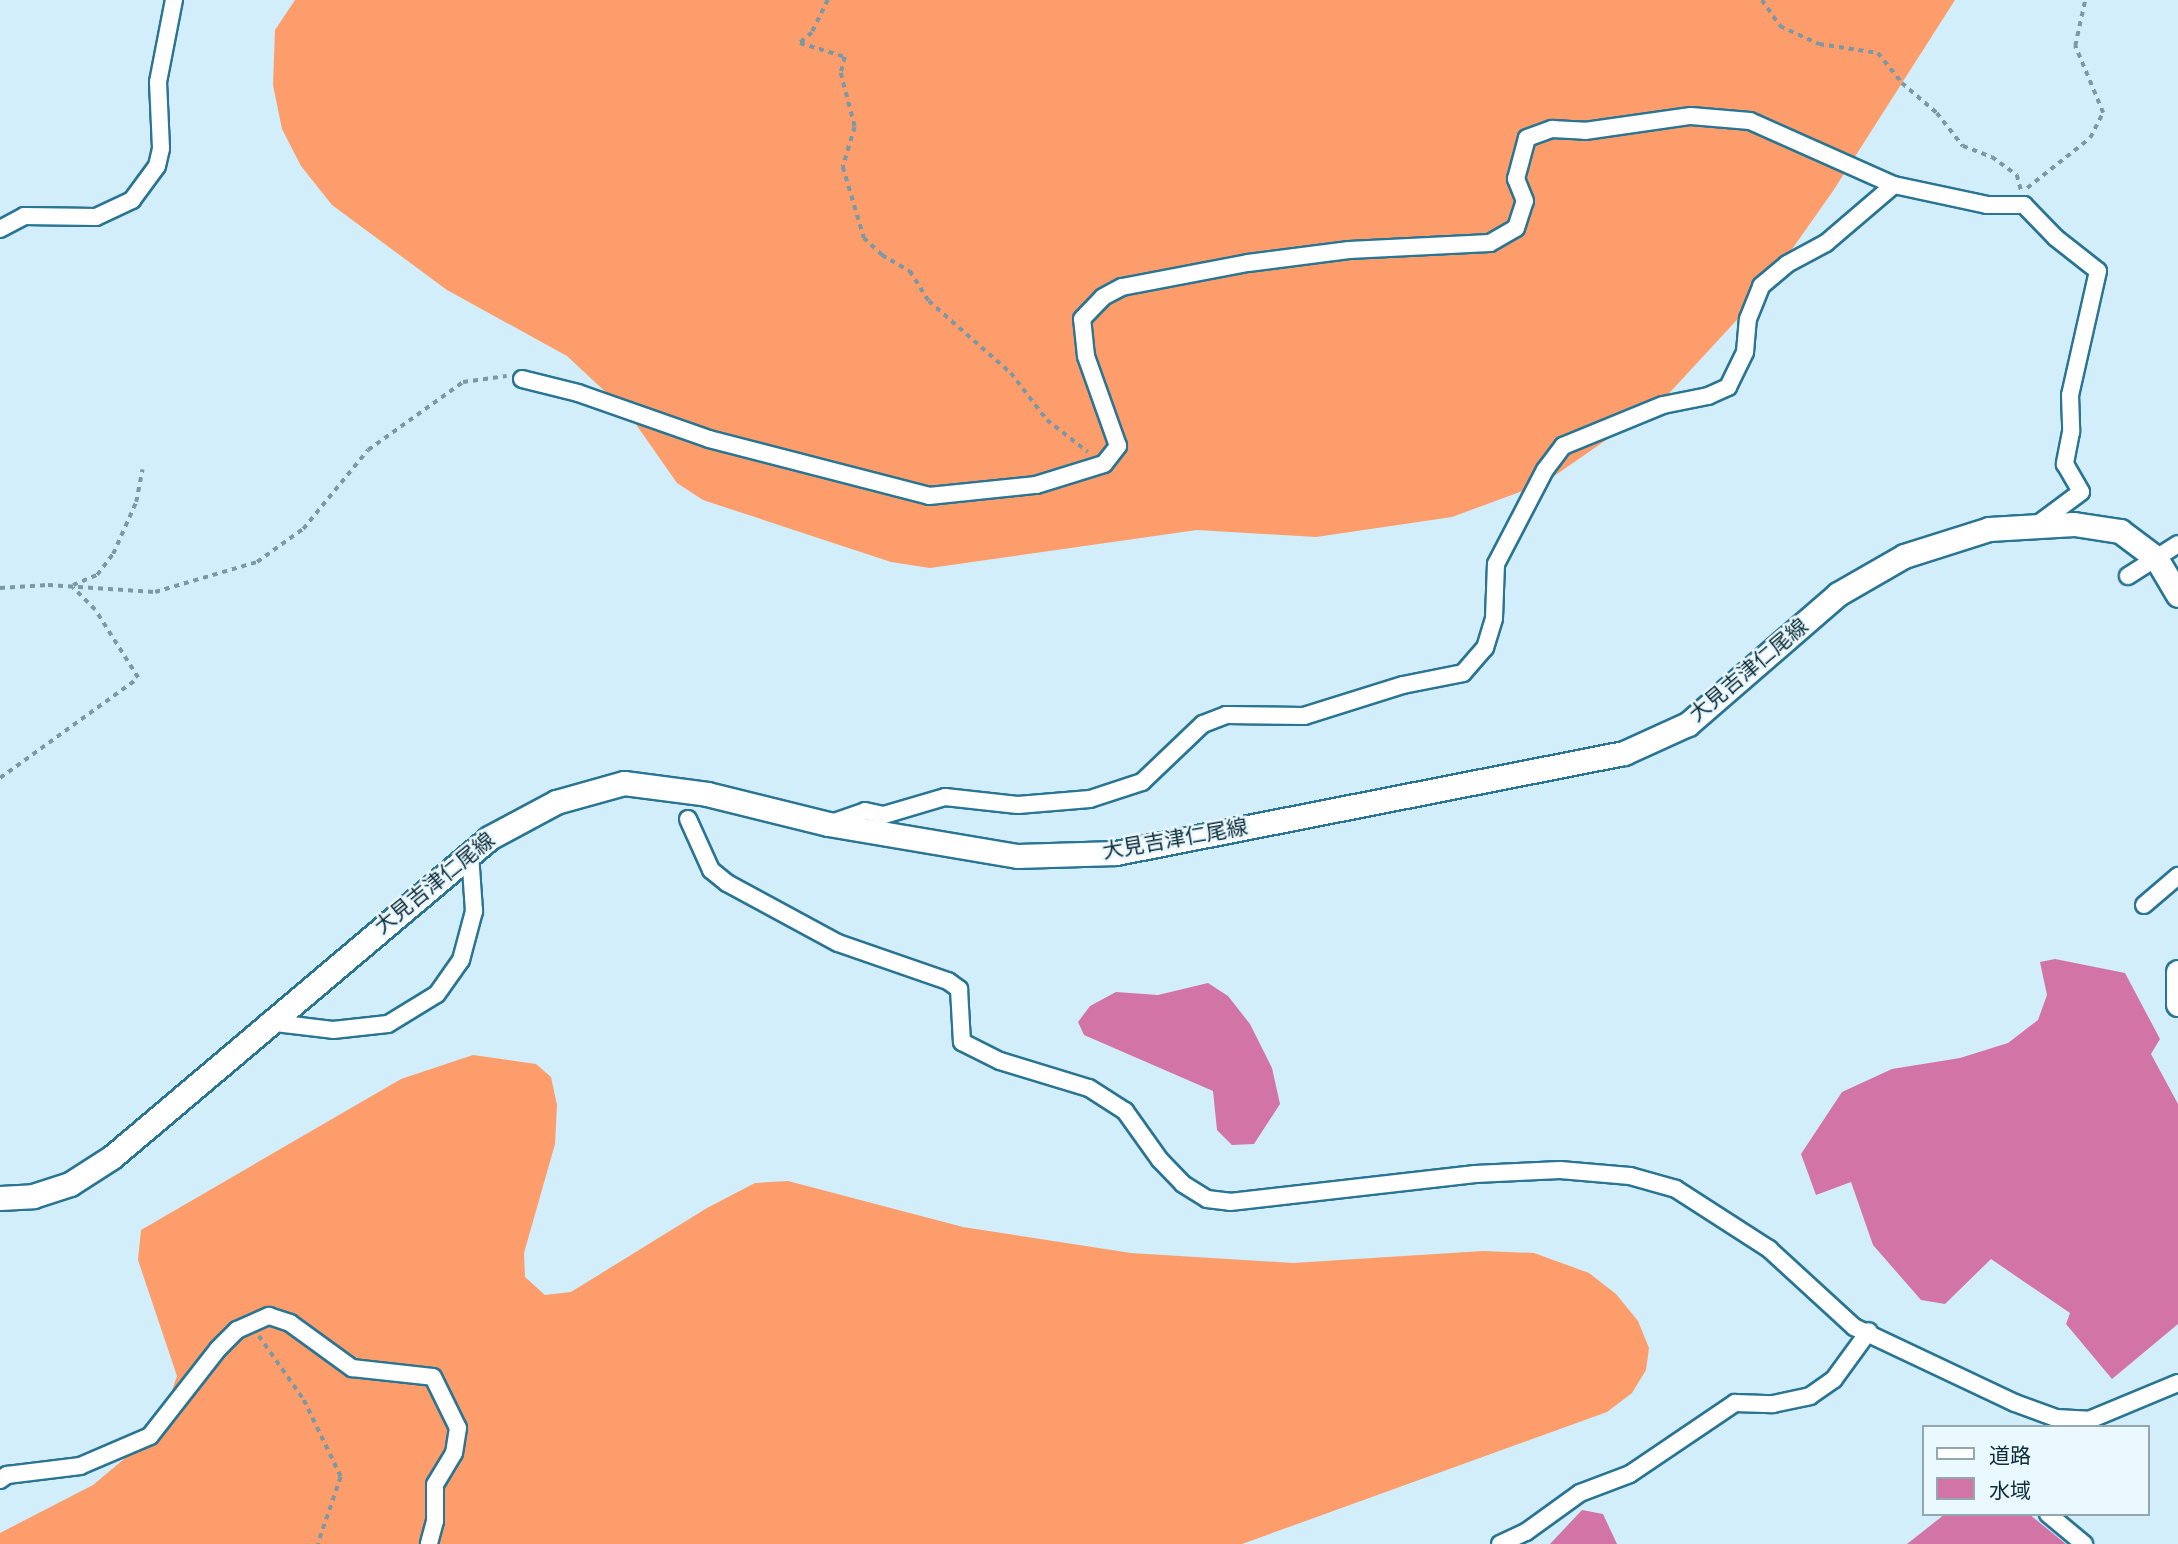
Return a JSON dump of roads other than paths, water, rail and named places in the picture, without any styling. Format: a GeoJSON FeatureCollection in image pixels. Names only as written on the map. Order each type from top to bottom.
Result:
{"type":"FeatureCollection","features":[{"type":"Feature","properties":{"kind":"main road","name":"大見吉津仁尾線"},"geometry":{"type":"LineString","coordinates":[[0,1198],[33,1196],[70,1184],[112,1157],[267,1022],[489,838],[556,802],[624,783],[707,794],[828,824],[1017,856],[1116,853],[1624,753],[1688,724],[1838,594],[1904,556],[1989,529],[2038,524],[2074,524],[2120,531],[2156,558],[2178,595]]}},
{"type":"Feature","properties":{"kind":"main road"},"geometry":{"type":"LineString","coordinates":[[2178,972],[2178,1004]]}},
{"type":"Feature","properties":{"kind":"street"},"geometry":{"type":"LineString","coordinates":[[0,229],[24,216],[96,217],[132,200],[157,166],[161,148],[158,82],[174,0]]}},
{"type":"Feature","properties":{"kind":"street"},"geometry":{"type":"LineString","coordinates":[[522,379],[578,393],[709,439],[929,496],[1035,485],[1104,464],[1118,446],[1086,356],[1082,319],[1103,297],[1122,287],[1260,261],[1349,250],[1490,243],[1516,228],[1525,201],[1516,179],[1527,138],[1552,129],[1585,131],[1691,116],[1750,121],[1894,185],[1987,205],[2024,205],[2056,239],[2098,271],[2070,395],[2071,432],[2065,464],[2081,492],[2038,524]]}},
{"type":"Feature","properties":{"kind":"street"},"geometry":{"type":"LineString","coordinates":[[828,824],[865,811],[884,816],[945,797],[1018,805],[1090,799],[1142,782],[1203,724],[1226,716],[1304,716],[1403,685],[1463,673],[1485,648],[1494,618],[1500,554],[1545,470],[1563,446],[1663,405],[1708,397],[1728,387],[1745,352],[1748,319],[1762,286],[1787,264],[1826,243],[1894,185]]}},
{"type":"Feature","properties":{"kind":"street"},"geometry":{"type":"LineString","coordinates":[[2128,576],[2178,544]]}},
{"type":"Feature","properties":{"kind":"street"},"geometry":{"type":"LineString","coordinates":[[688,818],[710,870],[727,883],[838,943],[948,981],[959,989],[962,1042],[1000,1061],[1089,1088],[1125,1111],[1160,1160],[1183,1184],[1208,1199],[1230,1202],[1475,1174],[1560,1170],[1630,1176],[1676,1189],[1769,1249],[1854,1327],[1869,1331],[2015,1403],[2064,1423],[2089,1420],[2178,1382]]}},
{"type":"Feature","properties":{"kind":"street"},"geometry":{"type":"LineString","coordinates":[[267,1022],[333,1030],[388,1024],[437,994],[461,960],[474,911],[470,854]]}},
{"type":"Feature","properties":{"kind":"street"},"geometry":{"type":"LineString","coordinates":[[2144,905],[2178,876]]}},
{"type":"Feature","properties":{"kind":"street"},"geometry":{"type":"LineString","coordinates":[[0,1480],[7,1475],[80,1466],[150,1436],[218,1349],[249,1323],[269,1316],[290,1323],[352,1368],[433,1377],[458,1428],[454,1453],[435,1485],[435,1521],[429,1544]]}},
{"type":"Feature","properties":{"kind":"street"},"geometry":{"type":"LineString","coordinates":[[1500,1544],[1526,1532],[1580,1493],[1630,1474],[1735,1403],[1773,1404],[1810,1396],[1834,1379],[1869,1331]]}},
{"type":"Feature","properties":{"kind":"street"},"geometry":{"type":"LineString","coordinates":[[2050,1516],[2084,1544]]}},
{"type":"Feature","properties":{"kind":"water"},"geometry":{"type":"Polygon","coordinates":[[[2055,959],[2125,973],[2160,1039],[2151,1054],[2178,1104],[2178,1324],[2112,1379],[2066,1324],[2070,1313],[1991,1259],[1945,1304],[1921,1300],[1873,1245],[1851,1182],[1816,1195],[1801,1154],[1842,1092],[1892,1069],[1960,1058],[2008,1043],[2038,1020],[2047,995],[2040,962],[2055,959]]]}},
{"type":"Feature","properties":{"kind":"water"},"geometry":{"type":"Polygon","coordinates":[[[1208,983],[1228,996],[1250,1024],[1272,1068],[1280,1104],[1254,1144],[1232,1145],[1217,1130],[1213,1091],[1084,1035],[1078,1022],[1090,1006],[1116,992],[1158,995],[1208,983]]]}},
{"type":"Feature","properties":{"kind":"water"},"geometry":{"type":"Polygon","coordinates":[[[1582,1510],[1603,1514],[1617,1544],[1550,1544],[1582,1510]]]}},
{"type":"Feature","properties":{"kind":"water"},"geometry":{"type":"Polygon","coordinates":[[[1942,1516],[2031,1516],[2066,1544],[1907,1544],[1942,1516]]]}}]}
